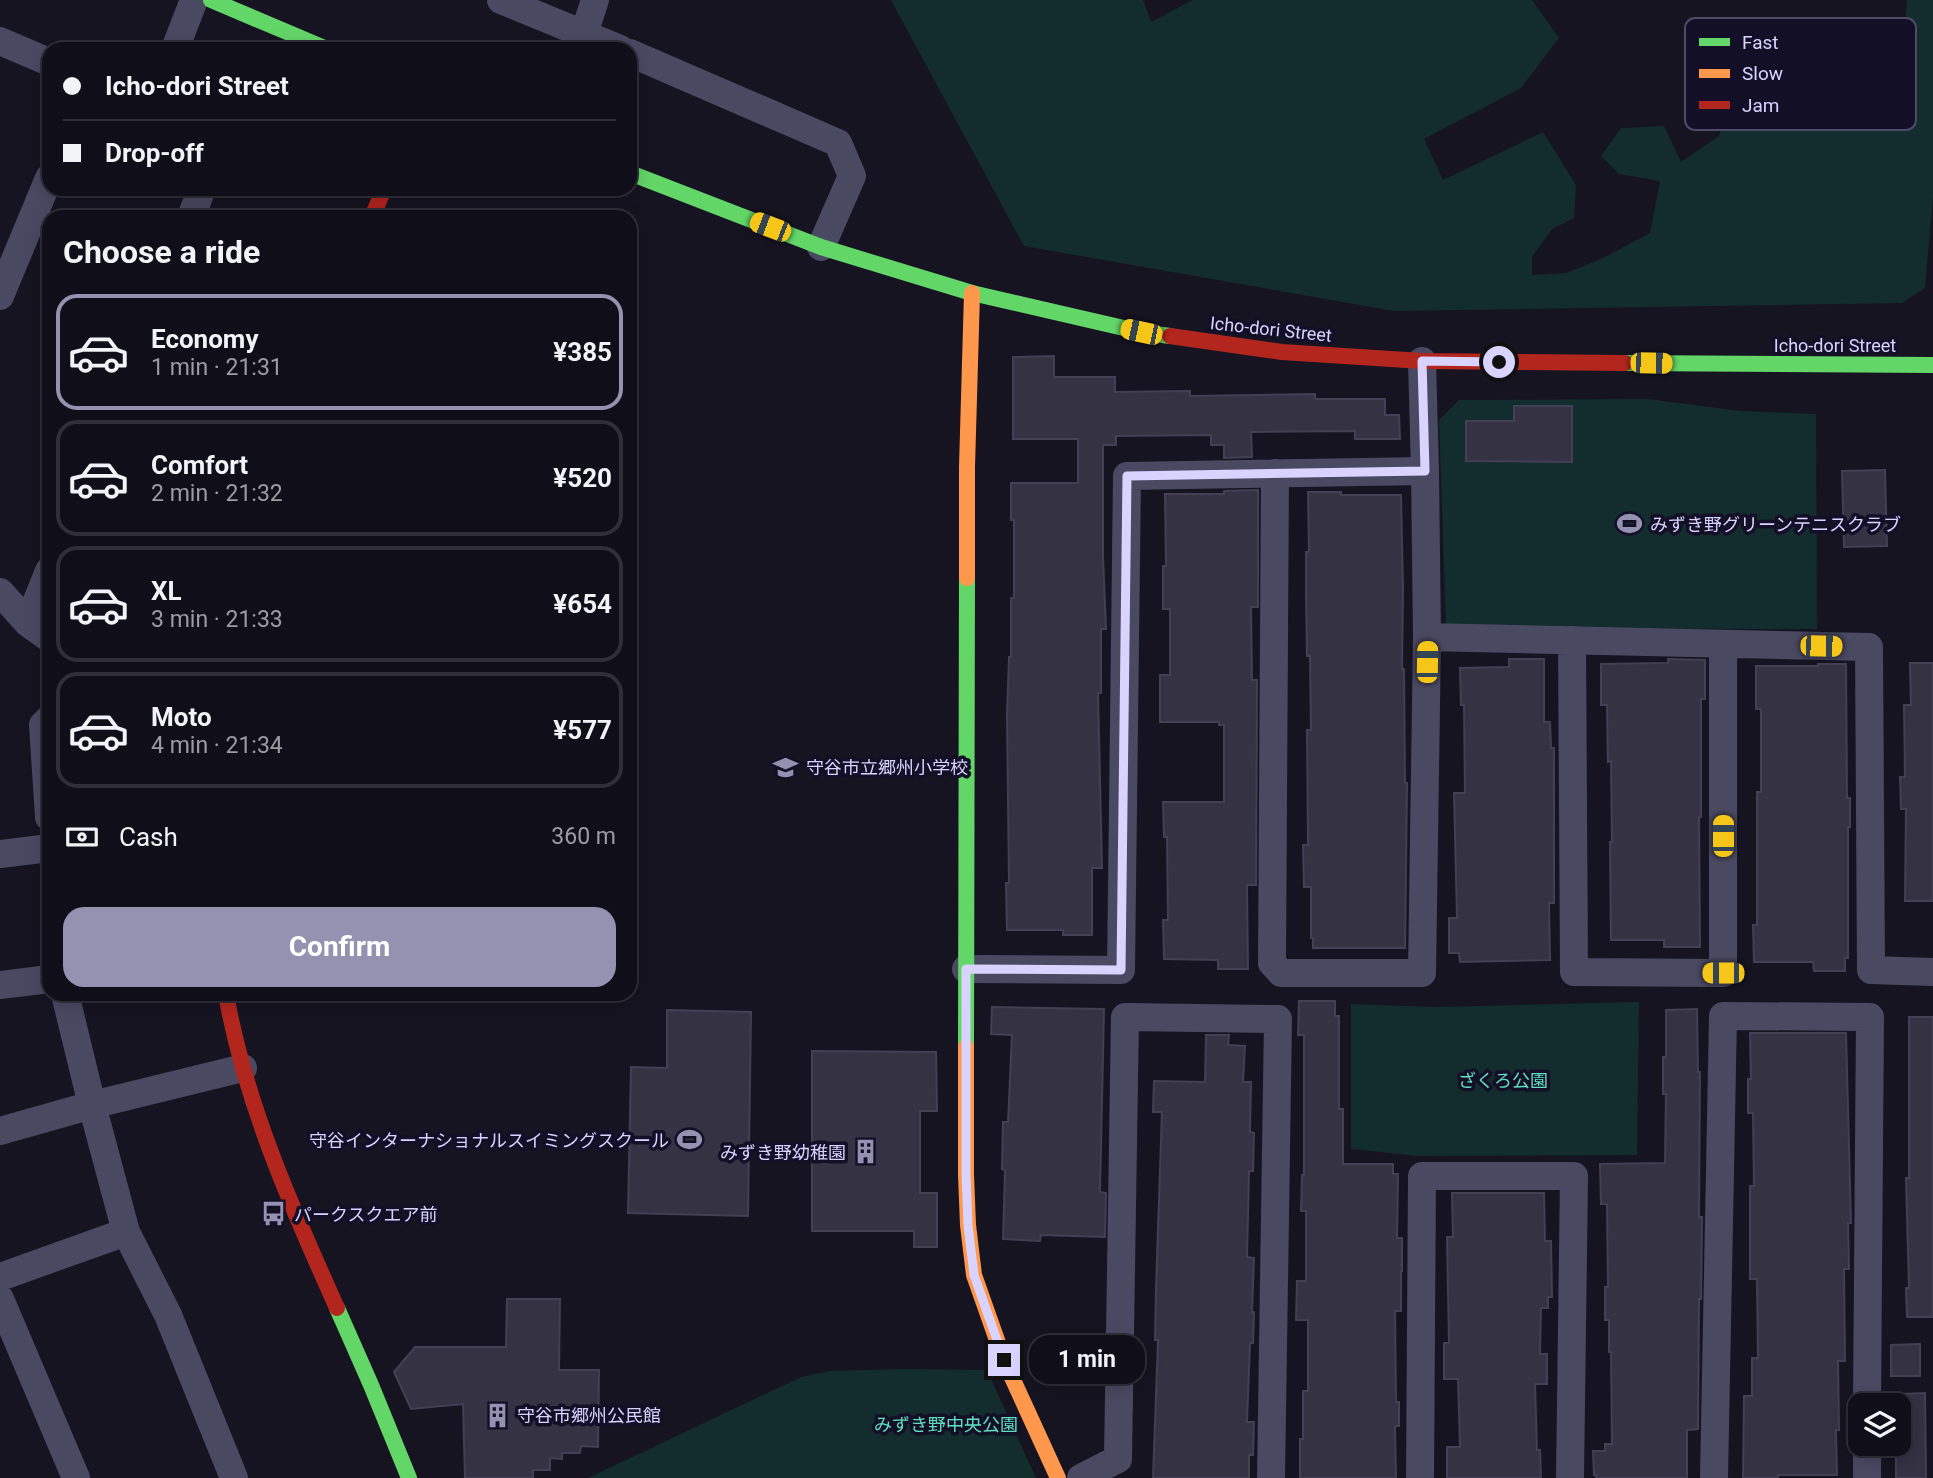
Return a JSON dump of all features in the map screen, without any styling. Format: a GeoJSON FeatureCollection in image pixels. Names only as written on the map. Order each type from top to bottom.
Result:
{"type":"FeatureCollection","features":[{"type":"Feature","properties":{"kind":"street"},"geometry":{"type":"LineString","coordinates":[[178,42],[194,0]]}},
{"type":"Feature","properties":{"kind":"street"},"geometry":{"type":"LineString","coordinates":[[211,0],[310,42]]}},
{"type":"Feature","properties":{"kind":"street"},"geometry":{"type":"LineString","coordinates":[[501,0],[603,42]]}},
{"type":"Feature","properties":{"kind":"street"},"geometry":{"type":"LineString","coordinates":[[584,34],[595,0]]}},
{"type":"Feature","properties":{"kind":"street"},"geometry":{"type":"LineString","coordinates":[[0,41],[42,59]]}},
{"type":"Feature","properties":{"kind":"street"},"geometry":{"type":"LineString","coordinates":[[637,56],[838,143],[852,176],[821,247]]}},
{"type":"Feature","properties":{"kind":"street","name":"Icho-dori Street"},"geometry":{"type":"LineString","coordinates":[[637,176],[821,247],[972,293],[1141,332],[1282,352],[1422,361],[1933,365]]}},
{"type":"Feature","properties":{"kind":"street"},"geometry":{"type":"LineString","coordinates":[[0,296],[42,195]]}},
{"type":"Feature","properties":{"kind":"street"},"geometry":{"type":"LineString","coordinates":[[972,293],[967,467],[968,1225],[974,1275],[1004,1360],[1058,1478]]}},
{"type":"Feature","properties":{"kind":"street"},"geometry":{"type":"LineString","coordinates":[[1275,473],[1272,963],[1281,973],[1422,973],[1427,636],[1422,361]]}},
{"type":"Feature","properties":{"kind":"street"},"geometry":{"type":"LineString","coordinates":[[966,969],[1121,970],[1127,476],[1425,471]]}},
{"type":"Feature","properties":{"kind":"street"},"geometry":{"type":"LineString","coordinates":[[0,592],[38,631]]}},
{"type":"Feature","properties":{"kind":"street"},"geometry":{"type":"LineString","coordinates":[[38,631],[42,609]]}},
{"type":"Feature","properties":{"kind":"street"},"geometry":{"type":"LineString","coordinates":[[1427,636],[1869,647],[1871,970],[1933,972]]}},
{"type":"Feature","properties":{"kind":"street"},"geometry":{"type":"LineString","coordinates":[[1572,640],[1574,972],[1723,973],[1723,644]]}},
{"type":"Feature","properties":{"kind":"street"},"geometry":{"type":"LineString","coordinates":[[0,854],[42,849]]}},
{"type":"Feature","properties":{"kind":"street"},"geometry":{"type":"LineString","coordinates":[[0,985],[42,980]]}},
{"type":"Feature","properties":{"kind":"street"},"geometry":{"type":"LineString","coordinates":[[67,1001],[126,1231],[168,1315],[234,1478]]}},
{"type":"Feature","properties":{"kind":"street"},"geometry":{"type":"LineString","coordinates":[[227,1001],[243,1068],[264,1135],[409,1478]]}},
{"type":"Feature","properties":{"kind":"street"},"geometry":{"type":"LineString","coordinates":[[1714,1478],[1723,1016],[1870,1017],[1867,1393]]}},
{"type":"Feature","properties":{"kind":"street"},"geometry":{"type":"LineString","coordinates":[[1081,1478],[1118,1459],[1125,1017],[1278,1018],[1272,1478]]}},
{"type":"Feature","properties":{"kind":"street"},"geometry":{"type":"LineString","coordinates":[[0,1131],[243,1068]]}},
{"type":"Feature","properties":{"kind":"street"},"geometry":{"type":"LineString","coordinates":[[1420,1478],[1422,1176],[1574,1176],[1570,1478]]}},
{"type":"Feature","properties":{"kind":"street"},"geometry":{"type":"LineString","coordinates":[[0,1277],[126,1231]]}},
{"type":"Feature","properties":{"kind":"street"},"geometry":{"type":"LineString","coordinates":[[0,1299],[76,1478]]}},
{"type":"Feature","properties":{"kind":"street"},"geometry":{"type":"LineString","coordinates":[[1867,1456],[1867,1478]]}},
{"type":"Feature","properties":{"kind":"green space"},"geometry":{"type":"Polygon","coordinates":[[[891,0],[1143,0],[1151,22],[1193,0],[1532,0],[1559,38],[1521,88],[1424,139],[1443,180],[1543,132],[1576,185],[1574,218],[1552,229],[1532,257],[1532,275],[1566,273],[1603,258],[1650,233],[1660,181],[1619,174],[1601,156],[1621,128],[1664,126],[1681,162],[1719,136],[1721,130],[1916,130],[1916,18],[1906,18],[1907,0],[1933,0],[1933,198],[1925,288],[1902,303],[1394,311],[1024,246],[891,0]]]}},
{"type":"Feature","properties":{"kind":"green space","name":"みずき野グリーンテニスクラブ"},"geometry":{"type":"Polygon","coordinates":[[[1648,399],[1741,411],[1816,414],[1817,629],[1446,628],[1439,420],[1459,400],[1648,399]]]}},
{"type":"Feature","properties":{"kind":"green space","name":"ざくろ公園"},"geometry":{"type":"Polygon","coordinates":[[[1639,1002],[1637,1155],[1419,1156],[1351,1149],[1351,1004],[1436,1007],[1639,1002]]]}},
{"type":"Feature","properties":{"kind":"green space","name":"みずき野中央公園"},"geometry":{"type":"Polygon","coordinates":[[[987,1370],[1036,1478],[588,1478],[801,1377],[829,1371],[987,1370]]]}},
{"type":"Feature","properties":{"kind":"building"},"geometry":{"type":"Polygon","coordinates":[[[1054,356],[1054,377],[1115,377],[1115,392],[1190,391],[1190,396],[1315,394],[1315,399],[1385,399],[1385,415],[1399,415],[1400,439],[1355,439],[1355,431],[1251,432],[1252,457],[1224,458],[1224,445],[1211,445],[1211,435],[1116,436],[1116,445],[1103,445],[1106,629],[1101,629],[1101,693],[1098,693],[1102,868],[1092,868],[1092,935],[1063,935],[1063,930],[1007,930],[1007,716],[1011,598],[1014,598],[1011,483],[1078,483],[1078,439],[1013,439],[1013,357],[1054,356]]]}},
{"type":"Feature","properties":{"kind":"building"},"geometry":{"type":"Polygon","coordinates":[[[1514,406],[1572,406],[1572,462],[1466,461],[1466,421],[1514,421],[1514,406]]]}},
{"type":"Feature","properties":{"kind":"building"},"geometry":{"type":"Polygon","coordinates":[[[1885,470],[1887,546],[1844,547],[1842,471],[1885,470]]]}},
{"type":"Feature","properties":{"kind":"building"},"geometry":{"type":"Polygon","coordinates":[[[1258,490],[1258,607],[1251,607],[1252,680],[1257,680],[1256,885],[1247,885],[1248,969],[1218,969],[1218,960],[1164,959],[1163,920],[1168,920],[1167,837],[1164,837],[1163,802],[1224,802],[1224,725],[1219,725],[1219,722],[1160,722],[1160,675],[1170,675],[1170,609],[1163,609],[1163,566],[1166,566],[1165,494],[1224,494],[1224,491],[1258,490]]]}},
{"type":"Feature","properties":{"kind":"building"},"geometry":{"type":"Polygon","coordinates":[[[1308,492],[1401,495],[1402,669],[1407,783],[1405,948],[1313,948],[1311,887],[1304,887],[1303,845],[1308,845],[1307,730],[1311,730],[1306,591],[1306,552],[1309,552],[1308,492]]]}},
{"type":"Feature","properties":{"kind":"building"},"geometry":{"type":"Polygon","coordinates":[[[1509,659],[1544,659],[1544,722],[1550,722],[1551,748],[1554,748],[1554,903],[1549,903],[1550,960],[1460,962],[1459,953],[1449,953],[1449,918],[1457,918],[1454,793],[1465,793],[1464,705],[1461,705],[1460,668],[1509,667],[1509,659]]]}},
{"type":"Feature","properties":{"kind":"building"},"geometry":{"type":"Polygon","coordinates":[[[1668,659],[1705,660],[1705,699],[1701,699],[1700,947],[1664,947],[1664,940],[1611,940],[1611,761],[1608,762],[1607,705],[1601,705],[1601,664],[1668,663],[1668,659]]]}},
{"type":"Feature","properties":{"kind":"building"},"geometry":{"type":"Polygon","coordinates":[[[1910,663],[1933,663],[1933,901],[1905,901],[1906,809],[1901,809],[1900,777],[1905,777],[1904,705],[1911,705],[1910,663]]]}},
{"type":"Feature","properties":{"kind":"building"},"geometry":{"type":"Polygon","coordinates":[[[1846,664],[1847,798],[1850,798],[1850,827],[1848,958],[1845,958],[1845,971],[1814,971],[1813,962],[1754,962],[1753,925],[1757,925],[1757,792],[1761,792],[1761,709],[1756,709],[1756,666],[1846,664]]]}},
{"type":"Feature","properties":{"kind":"building"},"geometry":{"type":"Polygon","coordinates":[[[1299,1001],[1335,1001],[1335,1016],[1339,1016],[1339,1109],[1343,1109],[1343,1164],[1393,1164],[1393,1174],[1398,1174],[1397,1238],[1402,1238],[1402,1271],[1401,1311],[1395,1311],[1396,1402],[1399,1402],[1399,1426],[1395,1426],[1396,1478],[1300,1478],[1303,1391],[1308,1391],[1308,1320],[1296,1320],[1297,1281],[1306,1281],[1306,1211],[1301,1211],[1304,1175],[1304,1035],[1298,1035],[1299,1001]]]}},
{"type":"Feature","properties":{"kind":"building"},"geometry":{"type":"Polygon","coordinates":[[[992,1007],[1104,1009],[1100,1192],[1106,1193],[1105,1237],[1041,1235],[1040,1241],[1003,1239],[1003,1122],[1008,1122],[1012,1035],[991,1034],[992,1007]]]}},
{"type":"Feature","properties":{"kind":"building"},"geometry":{"type":"Polygon","coordinates":[[[1697,1009],[1700,1072],[1699,1217],[1702,1217],[1698,1429],[1687,1430],[1687,1478],[1596,1478],[1593,1451],[1605,1451],[1605,1444],[1612,1444],[1611,1352],[1609,1320],[1605,1320],[1605,1287],[1608,1287],[1607,1204],[1601,1204],[1600,1164],[1665,1163],[1666,1094],[1663,1094],[1663,1057],[1666,1057],[1666,1010],[1697,1009]]]}},
{"type":"Feature","properties":{"kind":"building","name":"守谷インターナショナルスイミングスクール"},"geometry":{"type":"Polygon","coordinates":[[[667,1010],[751,1012],[748,1216],[628,1213],[631,1067],[667,1068],[667,1010]]]}},
{"type":"Feature","properties":{"kind":"building"},"geometry":{"type":"Polygon","coordinates":[[[1909,1017],[1933,1017],[1933,1317],[1907,1317],[1909,1017]]]}},
{"type":"Feature","properties":{"kind":"building"},"geometry":{"type":"Polygon","coordinates":[[[1750,1033],[1846,1033],[1851,1223],[1848,1223],[1849,1269],[1844,1269],[1845,1361],[1838,1361],[1837,1475],[1743,1478],[1744,1396],[1752,1396],[1752,1358],[1758,1358],[1757,1279],[1750,1279],[1750,1186],[1754,1186],[1753,1113],[1748,1113],[1748,1079],[1751,1079],[1750,1033]]]}},
{"type":"Feature","properties":{"kind":"building"},"geometry":{"type":"Polygon","coordinates":[[[1206,1035],[1229,1035],[1228,1045],[1245,1046],[1243,1082],[1251,1082],[1250,1132],[1254,1133],[1253,1171],[1249,1171],[1247,1257],[1254,1258],[1254,1312],[1247,1422],[1254,1422],[1253,1455],[1249,1455],[1249,1478],[1153,1478],[1162,1112],[1153,1112],[1154,1081],[1205,1082],[1206,1035]]]}},
{"type":"Feature","properties":{"kind":"building","name":"みずき野幼稚園"},"geometry":{"type":"Polygon","coordinates":[[[812,1051],[936,1052],[937,1111],[920,1111],[920,1193],[937,1193],[937,1247],[914,1247],[914,1231],[812,1231],[812,1051]]]}},
{"type":"Feature","properties":{"kind":"building"},"geometry":{"type":"Polygon","coordinates":[[[1452,1193],[1544,1193],[1545,1241],[1551,1241],[1552,1297],[1548,1297],[1548,1308],[1541,1308],[1540,1354],[1547,1354],[1547,1384],[1535,1384],[1537,1450],[1540,1450],[1541,1478],[1447,1478],[1447,1447],[1460,1447],[1458,1379],[1444,1379],[1444,1343],[1449,1343],[1447,1237],[1453,1237],[1452,1193]]]}},
{"type":"Feature","properties":{"kind":"building"},"geometry":{"type":"Polygon","coordinates":[[[507,1299],[560,1299],[559,1370],[599,1370],[598,1447],[581,1446],[580,1453],[562,1453],[562,1459],[550,1458],[550,1470],[533,1470],[533,1478],[465,1478],[463,1404],[411,1409],[394,1372],[415,1347],[506,1347],[507,1299]]]}},
{"type":"Feature","properties":{"kind":"building"},"geometry":{"type":"Polygon","coordinates":[[[1920,1344],[1920,1376],[1891,1376],[1891,1345],[1920,1344]]]}},
{"type":"Feature","properties":{"kind":"building"},"geometry":{"type":"Polygon","coordinates":[[[1925,1393],[1926,1478],[1896,1478],[1896,1456],[1911,1456],[1911,1394],[1925,1393]]]}},
{"type":"Feature","properties":{"kind":"traffic: fast"},"geometry":{"type":"LineString","coordinates":[[211,0],[310,42]]}},
{"type":"Feature","properties":{"kind":"traffic: fast"},"geometry":{"type":"LineString","coordinates":[[637,176],[821,247],[972,293],[1141,332],[1170,336]]}},
{"type":"Feature","properties":{"kind":"traffic: fast"},"geometry":{"type":"LineString","coordinates":[[1625,363],[1933,365]]}},
{"type":"Feature","properties":{"kind":"traffic: fast"},"geometry":{"type":"LineString","coordinates":[[966,1047],[967,578]]}},
{"type":"Feature","properties":{"kind":"traffic: fast"},"geometry":{"type":"LineString","coordinates":[[337,1308],[409,1478]]}},
{"type":"Feature","properties":{"kind":"traffic: slow"},"geometry":{"type":"LineString","coordinates":[[967,578],[972,293]]}},
{"type":"Feature","properties":{"kind":"traffic: slow"},"geometry":{"type":"LineString","coordinates":[[966,1047],[966,1175],[974,1275],[1004,1360],[1058,1478]]}},
{"type":"Feature","properties":{"kind":"traffic: jam"},"geometry":{"type":"LineString","coordinates":[[375,210],[381,196]]}},
{"type":"Feature","properties":{"kind":"traffic: jam"},"geometry":{"type":"LineString","coordinates":[[1170,336],[1282,352],[1422,361],[1625,363]]}},
{"type":"Feature","properties":{"kind":"traffic: jam"},"geometry":{"type":"LineString","coordinates":[[227,1001],[234,1035],[258,1115],[287,1193],[337,1308]]}},
{"type":"Feature","properties":{"kind":"place","name":"みずき野グリーンテニスクラブ"},"geometry":{"type":"Point","coordinates":[1630,524]}},
{"type":"Feature","properties":{"kind":"place","name":"守谷市立郷州小学校"},"geometry":{"type":"Point","coordinates":[786,767]}},
{"type":"Feature","properties":{"kind":"place","name":"守谷インターナショナルスイミングスクール"},"geometry":{"type":"Point","coordinates":[689,1140]}},
{"type":"Feature","properties":{"kind":"place","name":"みずき野幼稚園"},"geometry":{"type":"Point","coordinates":[866,1152]}},
{"type":"Feature","properties":{"kind":"place","name":"パークスクエア前"},"geometry":{"type":"Point","coordinates":[274,1214]}},
{"type":"Feature","properties":{"kind":"place","name":"守谷市郷州公民館"},"geometry":{"type":"Point","coordinates":[497,1415]}},
{"type":"Feature","properties":{"kind":"route"},"geometry":{"type":"LineString","coordinates":[[1004,1360],[974,1275],[968,1225],[966,969],[1121,970],[1127,476],[1425,471],[1422,361],[1499,362]]}}]}
